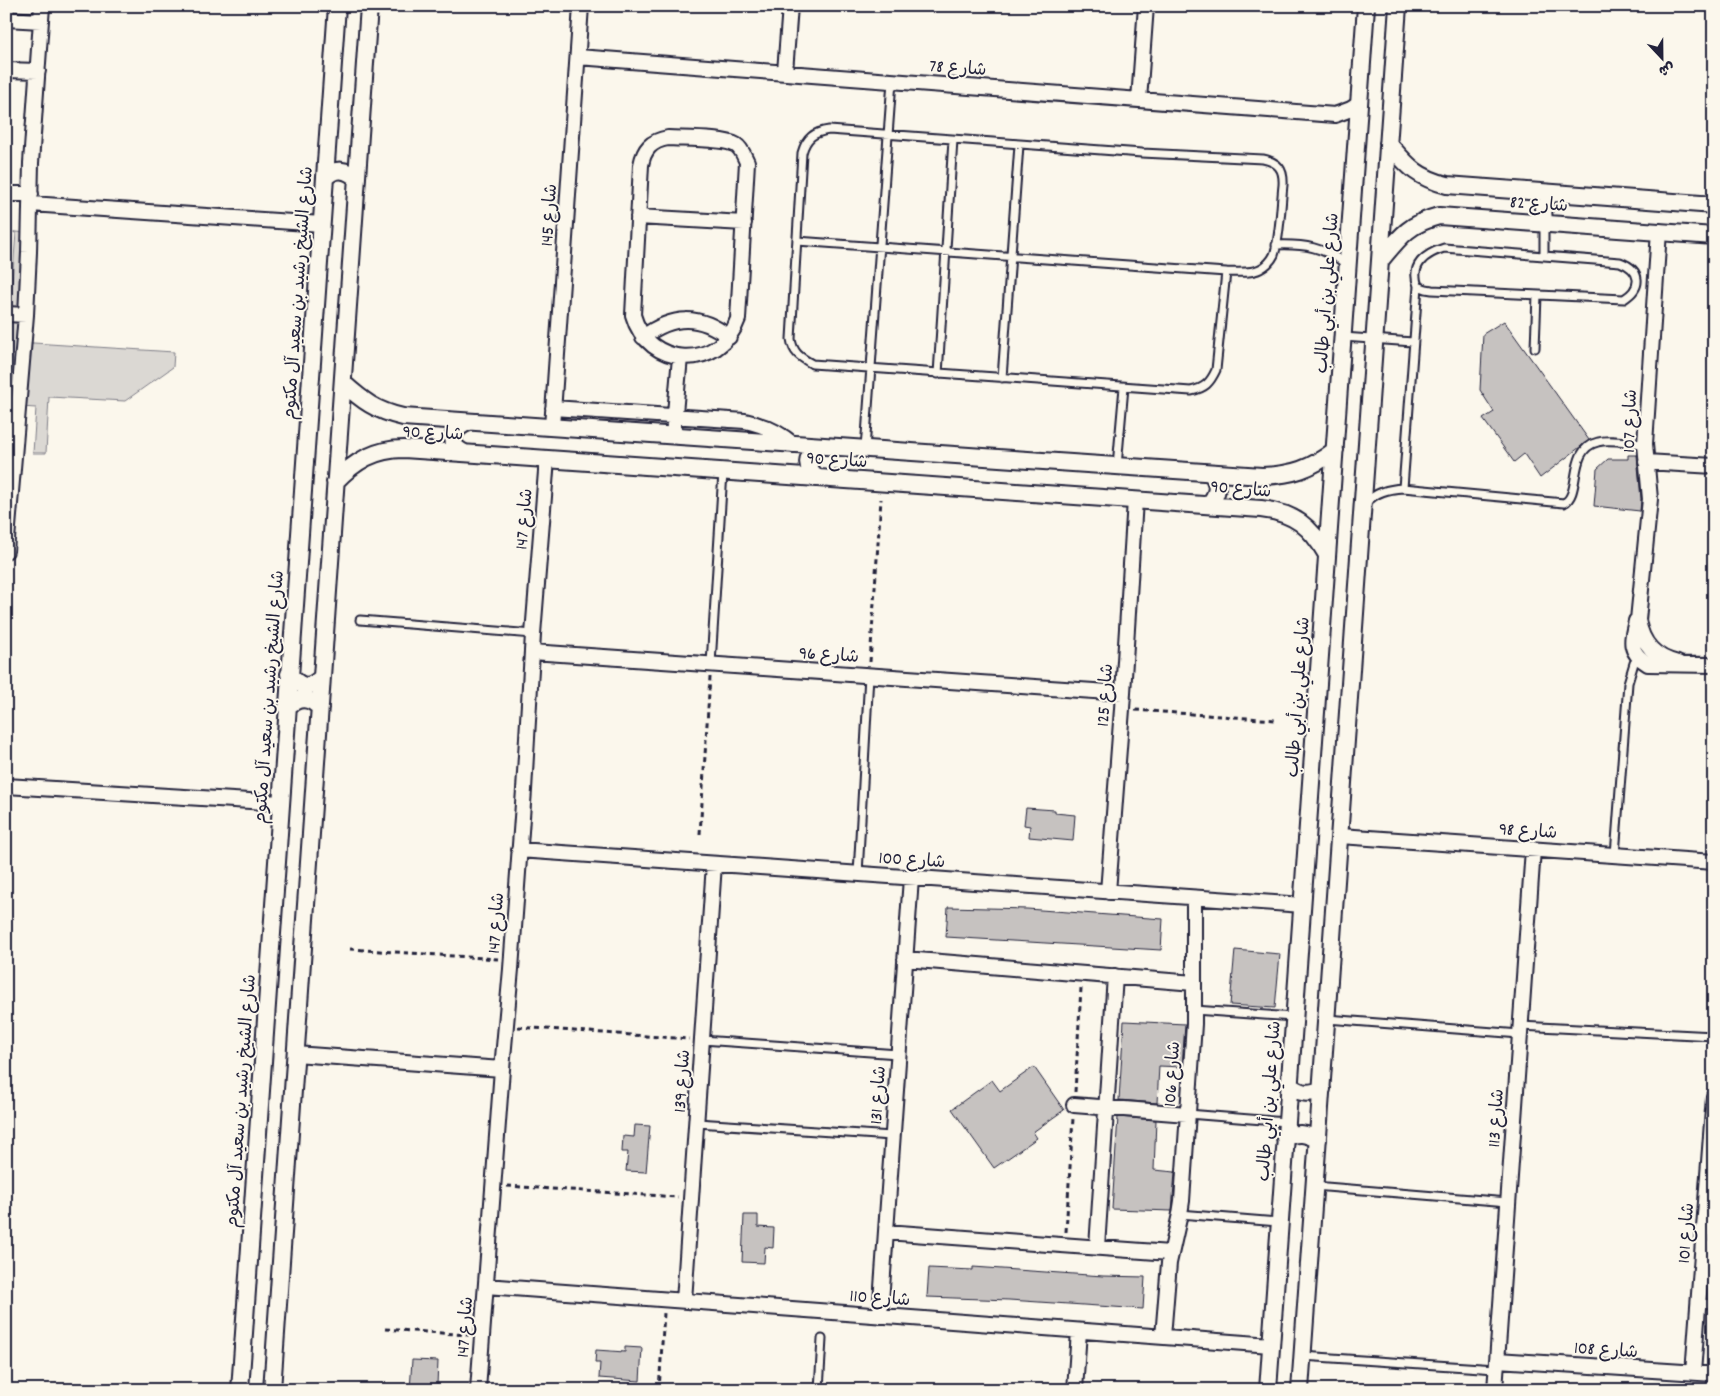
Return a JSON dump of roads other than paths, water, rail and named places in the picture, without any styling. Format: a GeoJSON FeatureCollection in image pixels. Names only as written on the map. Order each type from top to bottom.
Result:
{"type":"FeatureCollection","features":[{"type":"Feature","properties":{"kind":"street"},"geometry":{"type":"LineString","coordinates":[[6,551],[26,315],[31,163],[42,6]]}},
{"type":"Feature","properties":{"kind":"street","name":"شارع الشيخ رشيد بن سعيد آل مكتوم"},"geometry":{"type":"LineString","coordinates":[[240,1390],[337,6]]}},
{"type":"Feature","properties":{"kind":"street"},"geometry":{"type":"LineString","coordinates":[[272,1390],[369,6]]}},
{"type":"Feature","properties":{"kind":"street","name":"شارع 145"},"geometry":{"type":"LineString","coordinates":[[552,427],[582,6]]}},
{"type":"Feature","properties":{"kind":"street"},"geometry":{"type":"LineString","coordinates":[[785,72],[790,6]]}},
{"type":"Feature","properties":{"kind":"street"},"geometry":{"type":"LineString","coordinates":[[1139,100],[1146,6]]}},
{"type":"Feature","properties":{"kind":"street","name":"شارع علي بن أبي طالب"},"geometry":{"type":"LineString","coordinates":[[1268,1390],[1366,6]]}},
{"type":"Feature","properties":{"kind":"street"},"geometry":{"type":"LineString","coordinates":[[1300,1390],[1398,6]]}},
{"type":"Feature","properties":{"kind":"street"},"geometry":{"type":"LineString","coordinates":[[6,19],[41,21]]}},
{"type":"Feature","properties":{"kind":"street","name":"شارع 78"},"geometry":{"type":"LineString","coordinates":[[578,57],[1335,115],[1352,109],[1359,104]]}},
{"type":"Feature","properties":{"kind":"street"},"geometry":{"type":"LineString","coordinates":[[6,70],[38,71]]}},
{"type":"Feature","properties":{"kind":"street"},"geometry":{"type":"LineString","coordinates":[[1335,115],[1356,130]]}},
{"type":"Feature","properties":{"kind":"street"},"geometry":{"type":"LineString","coordinates":[[668,138],[726,142],[736,145],[743,152],[747,162],[744,223],[738,319],[735,329],[729,337],[719,346],[706,353],[694,357],[680,358],[660,350],[643,337],[636,327],[633,315],[643,155],[649,146],[658,140],[668,138]]}},
{"type":"Feature","properties":{"kind":"street","name":"شارع 82"},"geometry":{"type":"LineString","coordinates":[[1388,143],[1414,171],[1429,180],[1447,185],[1714,205]]}},
{"type":"Feature","properties":{"kind":"street"},"geometry":{"type":"LineString","coordinates":[[325,178],[337,170],[351,174],[357,179]]}},
{"type":"Feature","properties":{"kind":"street"},"geometry":{"type":"LineString","coordinates":[[1544,223],[1543,208],[1550,193]]}},
{"type":"Feature","properties":{"kind":"street"},"geometry":{"type":"LineString","coordinates":[[6,194],[31,199],[322,224]]}},
{"type":"Feature","properties":{"kind":"street","name":"شارع 82"},"geometry":{"type":"LineString","coordinates":[[1380,262],[1410,227],[1424,220],[1439,216],[1714,236]]}},
{"type":"Feature","properties":{"kind":"street"},"geometry":{"type":"LineString","coordinates":[[638,217],[744,223]]}},
{"type":"Feature","properties":{"kind":"street","name":"شارع 107"},"geometry":{"type":"LineString","coordinates":[[1659,232],[1645,444],[1650,499],[1639,611],[1640,630],[1647,646],[1661,658],[1678,663]]}},
{"type":"Feature","properties":{"kind":"street"},"geometry":{"type":"LineString","coordinates":[[6,314],[26,315]]}},
{"type":"Feature","properties":{"kind":"street"},"geometry":{"type":"LineString","coordinates":[[643,337],[656,327],[670,321],[686,320],[702,322],[716,328],[729,337]]}},
{"type":"Feature","properties":{"kind":"street"},"geometry":{"type":"LineString","coordinates":[[673,436],[680,358]]}},
{"type":"Feature","properties":{"kind":"street","name":"شارع 90"},"geometry":{"type":"LineString","coordinates":[[343,383],[370,405],[385,413],[418,419],[794,445],[1262,476],[1293,473],[1315,464],[1335,450]]}},
{"type":"Feature","properties":{"kind":"street"},"geometry":{"type":"LineString","coordinates":[[553,408],[745,421],[758,424],[783,436],[794,445],[799,453],[800,461],[798,470],[792,476]]}},
{"type":"Feature","properties":{"kind":"street"},"geometry":{"type":"LineString","coordinates":[[465,453],[458,450],[454,444],[453,437],[456,430],[469,422]]}},
{"type":"Feature","properties":{"kind":"street"},"geometry":{"type":"LineString","coordinates":[[817,446],[810,453],[808,463],[811,472],[818,478]]}},
{"type":"Feature","properties":{"kind":"street","name":"شارع 90"},"geometry":{"type":"LineString","coordinates":[[336,482],[355,464],[378,452],[404,449],[1208,505],[1278,511],[1294,517],[1308,527],[1319,540],[1327,555]]}},
{"type":"Feature","properties":{"kind":"street","name":"شارع 147"},"geometry":{"type":"LineString","coordinates":[[478,1390],[547,459]]}},
{"type":"Feature","properties":{"kind":"street"},"geometry":{"type":"LineString","coordinates":[[1646,462],[1714,466]]}},
{"type":"Feature","properties":{"kind":"street"},"geometry":{"type":"LineString","coordinates":[[1208,505],[1217,493],[1216,479],[1211,473]]}},
{"type":"Feature","properties":{"kind":"street","name":"شارع 125"},"geometry":{"type":"LineString","coordinates":[[1108,892],[1136,500]]}},
{"type":"Feature","properties":{"kind":"street","name":"شارع 107"},"geometry":{"type":"LineString","coordinates":[[1639,611],[1631,641],[1639,659],[1648,664],[1714,665]]}},
{"type":"Feature","properties":{"kind":"street","name":"شارع 96"},"geometry":{"type":"LineString","coordinates":[[532,652],[1123,693]]}},
{"type":"Feature","properties":{"kind":"street"},"geometry":{"type":"LineString","coordinates":[[289,674],[301,685],[309,686],[316,683],[322,677]]}},
{"type":"Feature","properties":{"kind":"street"},"geometry":{"type":"LineString","coordinates":[[287,706],[300,698],[314,702],[320,708]]}},
{"type":"Feature","properties":{"kind":"street"},"geometry":{"type":"LineString","coordinates":[[6,786],[281,803]]}},
{"type":"Feature","properties":{"kind":"street","name":"شارع 98"},"geometry":{"type":"LineString","coordinates":[[1340,836],[1714,862]]}},
{"type":"Feature","properties":{"kind":"street","name":"شارع 113"},"geometry":{"type":"LineString","coordinates":[[1495,1390],[1533,849]]}},
{"type":"Feature","properties":{"kind":"street","name":"شارع 100"},"geometry":{"type":"LineString","coordinates":[[519,850],[1303,905]]}},
{"type":"Feature","properties":{"kind":"street","name":"شارع 139"},"geometry":{"type":"LineString","coordinates":[[684,1301],[714,864]]}},
{"type":"Feature","properties":{"kind":"street","name":"شارع 131"},"geometry":{"type":"LineString","coordinates":[[880,1316],[911,878]]}},
{"type":"Feature","properties":{"kind":"street","name":"شارع 106"},"geometry":{"type":"LineString","coordinates":[[1163,1337],[1170,1252],[1180,1214],[1194,1010],[1194,898]]}},
{"type":"Feature","properties":{"kind":"street"},"geometry":{"type":"LineString","coordinates":[[905,959],[1194,983]]}},
{"type":"Feature","properties":{"kind":"street"},"geometry":{"type":"LineString","coordinates":[[1097,1247],[1115,976]]}},
{"type":"Feature","properties":{"kind":"street"},"geometry":{"type":"LineString","coordinates":[[296,1054],[502,1069]]}},
{"type":"Feature","properties":{"kind":"street"},"geometry":{"type":"LineString","coordinates":[[1289,1085],[1296,1091],[1305,1093],[1314,1093],[1322,1089]]}},
{"type":"Feature","properties":{"kind":"street","name":"شارع 101"},"geometry":{"type":"LineString","coordinates":[[1693,1373],[1714,1096]]}},
{"type":"Feature","properties":{"kind":"street"},"geometry":{"type":"LineString","coordinates":[[1074,1106],[1187,1114]]}},
{"type":"Feature","properties":{"kind":"street"},"geometry":{"type":"LineString","coordinates":[[1286,1130],[1293,1134],[1302,1134],[1318,1140]]}},
{"type":"Feature","properties":{"kind":"street"},"geometry":{"type":"LineString","coordinates":[[886,1232],[1170,1252]]}},
{"type":"Feature","properties":{"kind":"street","name":"شارع 110"},"geometry":{"type":"LineString","coordinates":[[486,1286],[1271,1345]]}},
{"type":"Feature","properties":{"kind":"street"},"geometry":{"type":"LineString","coordinates":[[1075,1390],[1079,1331]]}},
{"type":"Feature","properties":{"kind":"street","name":"شارع 108"},"geometry":{"type":"LineString","coordinates":[[1496,1364],[1714,1374]]}},
{"type":"Feature","properties":{"kind":"lane"},"geometry":{"type":"LineString","coordinates":[[865,449],[892,81]]}},
{"type":"Feature","properties":{"kind":"lane"},"geometry":{"type":"LineString","coordinates":[[797,240],[1226,272],[1249,272],[1259,270],[1268,264],[1276,245],[1284,175],[1280,167],[1272,161],[1263,159],[1142,153],[829,130],[819,131],[804,144],[802,153],[791,339],[792,350],[799,357],[812,364],[938,374],[1191,391],[1201,389],[1211,382],[1216,370],[1226,272]]}},
{"type":"Feature","properties":{"kind":"lane"},"geometry":{"type":"LineString","coordinates":[[938,374],[953,140]]}},
{"type":"Feature","properties":{"kind":"lane"},"geometry":{"type":"LineString","coordinates":[[1002,378],[1018,145]]}},
{"type":"Feature","properties":{"kind":"lane"},"geometry":{"type":"LineString","coordinates":[[1544,223],[1544,256]]}},
{"type":"Feature","properties":{"kind":"lane"},"geometry":{"type":"LineString","coordinates":[[1276,245],[1298,244],[1316,248],[1333,254],[1348,264]]}},
{"type":"Feature","properties":{"kind":"lane"},"geometry":{"type":"LineString","coordinates":[[1403,488],[1418,286],[1415,277],[1416,268],[1422,260],[1432,252],[1444,248],[1620,262],[1630,266],[1636,274],[1637,284],[1632,294],[1624,299],[1426,289],[1418,286]]}},
{"type":"Feature","properties":{"kind":"lane"},"geometry":{"type":"LineString","coordinates":[[1535,348],[1537,295]]}},
{"type":"Feature","properties":{"kind":"lane"},"geometry":{"type":"LineString","coordinates":[[1342,337],[1413,342]]}},
{"type":"Feature","properties":{"kind":"lane"},"geometry":{"type":"LineString","coordinates":[[1117,466],[1124,387]]}},
{"type":"Feature","properties":{"kind":"lane"},"geometry":{"type":"LineString","coordinates":[[1363,507],[1380,492],[1391,488],[1564,503],[1572,495],[1576,468],[1580,457],[1589,445],[1604,441],[1645,444]]}},
{"type":"Feature","properties":{"kind":"lane"},"geometry":{"type":"LineString","coordinates":[[710,664],[723,472]]}},
{"type":"Feature","properties":{"kind":"lane"},"geometry":{"type":"LineString","coordinates":[[360,620],[533,634]]}},
{"type":"Feature","properties":{"kind":"lane"},"geometry":{"type":"LineString","coordinates":[[1615,855],[1628,683],[1634,663],[1639,659]]}},
{"type":"Feature","properties":{"kind":"lane"},"geometry":{"type":"LineString","coordinates":[[858,874],[869,675]]}},
{"type":"Feature","properties":{"kind":"lane"},"geometry":{"type":"LineString","coordinates":[[1194,1010],[1294,1017]]}},
{"type":"Feature","properties":{"kind":"lane"},"geometry":{"type":"LineString","coordinates":[[1327,1019],[1520,1030],[1714,1036]]}},
{"type":"Feature","properties":{"kind":"lane"},"geometry":{"type":"LineString","coordinates":[[702,1040],[898,1054]]}},
{"type":"Feature","properties":{"kind":"lane"},"geometry":{"type":"LineString","coordinates":[[1187,1114],[1286,1130]]}},
{"type":"Feature","properties":{"kind":"lane"},"geometry":{"type":"LineString","coordinates":[[697,1123],[892,1136]]}},
{"type":"Feature","properties":{"kind":"lane"},"geometry":{"type":"LineString","coordinates":[[1314,1186],[1508,1202]]}},
{"type":"Feature","properties":{"kind":"lane"},"geometry":{"type":"LineString","coordinates":[[1180,1214],[1279,1222]]}},
{"type":"Feature","properties":{"kind":"lane"},"geometry":{"type":"LineString","coordinates":[[1698,1303],[1714,1304]]}},
{"type":"Feature","properties":{"kind":"lane"},"geometry":{"type":"LineString","coordinates":[[819,1390],[822,1339]]}},
{"type":"Feature","properties":{"kind":"lane","name":"شارع 108"},"geometry":{"type":"LineString","coordinates":[[1302,1356],[1496,1364]]}}]}
